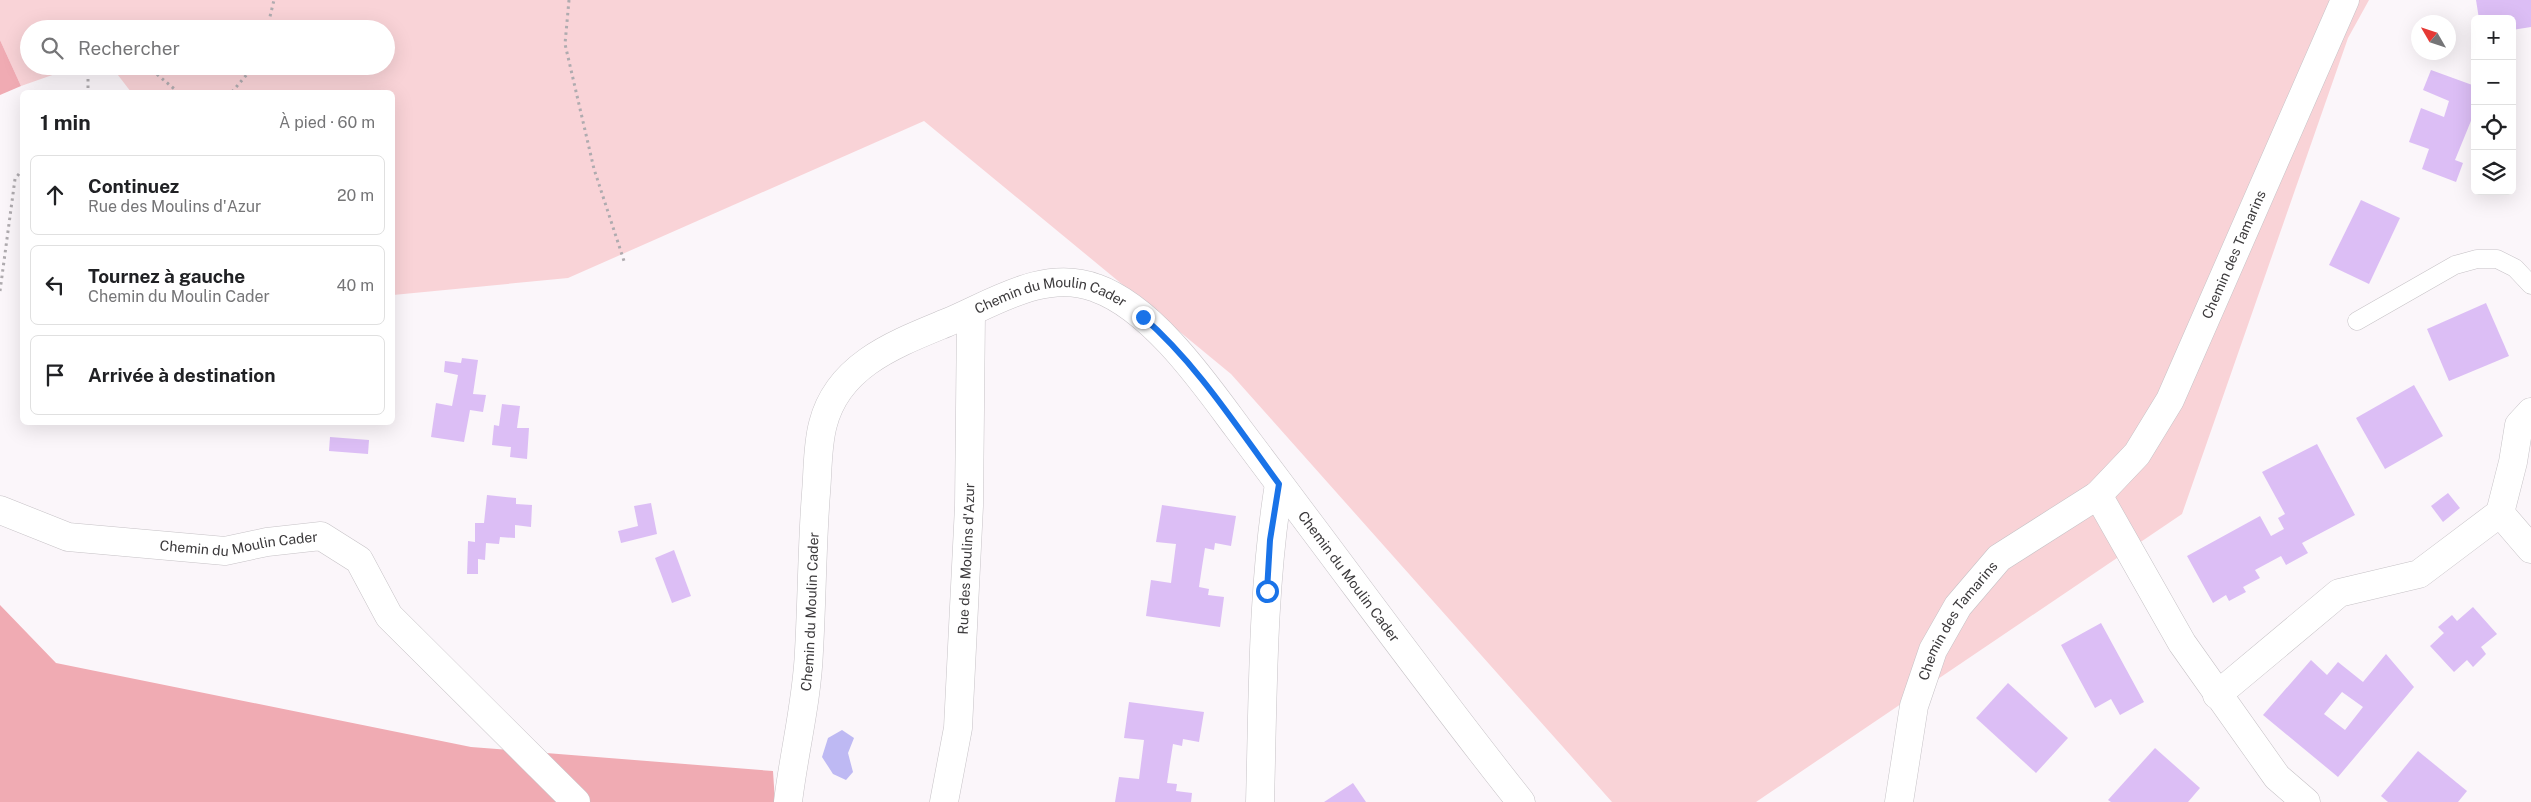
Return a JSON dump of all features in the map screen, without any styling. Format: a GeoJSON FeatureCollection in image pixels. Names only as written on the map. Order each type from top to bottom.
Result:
{"type":"FeatureCollection","features":[{"type":"Feature","properties":{"kind":"street","name":"Chemin des Tamarins"},"geometry":{"type":"LineString","coordinates":[[1899,802],[1914,706],[1933,650],[1958,606],[1999,558],[2098,495],[2137,454],[2170,400],[2345,0]]}},
{"type":"Feature","properties":{"kind":"street","name":"Chemin du Moulin Cader"},"geometry":{"type":"LineString","coordinates":[[788,802],[809,656],[812,545],[823,422],[842,386],[860,366],[883,350],[1020,290],[1046,283],[1075,283],[1096,287],[1113,296],[1165,337],[1216,399],[1521,802]]}},
{"type":"Feature","properties":{"kind":"street","name":"Rue des Moulins d'Azur"},"geometry":{"type":"LineString","coordinates":[[944,802],[958,728],[969,506],[971,313]]}},
{"type":"Feature","properties":{"kind":"street"},"geometry":{"type":"LineString","coordinates":[[2217,695],[2339,593],[2420,574],[2500,513],[2513,462],[2518,424],[2531,412]]}},
{"type":"Feature","properties":{"kind":"street"},"geometry":{"type":"LineString","coordinates":[[1260,802],[1270,540],[1279,484]]}},
{"type":"Feature","properties":{"kind":"street"},"geometry":{"type":"LineString","coordinates":[[2098,495],[2182,643],[2217,695],[2277,777],[2306,802]]}},
{"type":"Feature","properties":{"kind":"street","name":"Chemin du Moulin Cader"},"geometry":{"type":"LineString","coordinates":[[0,510],[68,537],[225,551],[267,542],[321,536],[359,560],[389,616],[576,802]]}},
{"type":"Feature","properties":{"kind":"street"},"geometry":{"type":"LineString","coordinates":[[2500,513],[2531,549]]}},
{"type":"Feature","properties":{"kind":"lane"},"geometry":{"type":"LineString","coordinates":[[2357,321],[2455,265],[2477,259],[2497,259],[2515,268],[2531,285]]}},
{"type":"Feature","properties":{"kind":"path"},"geometry":{"type":"LineString","coordinates":[[269,20],[274,0]]}},
{"type":"Feature","properties":{"kind":"path"},"geometry":{"type":"LineString","coordinates":[[569,0],[564,44],[594,169],[625,264]]}},
{"type":"Feature","properties":{"kind":"path"},"geometry":{"type":"LineString","coordinates":[[88,75],[88,90]]}},
{"type":"Feature","properties":{"kind":"path"},"geometry":{"type":"LineString","coordinates":[[158,75],[176,90]]}},
{"type":"Feature","properties":{"kind":"path"},"geometry":{"type":"LineString","coordinates":[[234,90],[246,75]]}},
{"type":"Feature","properties":{"kind":"path"},"geometry":{"type":"LineString","coordinates":[[0,291],[15,179],[20,173]]}},
{"type":"Feature","properties":{"kind":"shaded area"},"geometry":{"type":"Polygon","coordinates":[[[0,0],[2369,0],[2348,38],[2182,514],[1756,802],[1612,802],[1231,374],[924,121],[568,278],[395,295],[395,90],[129,90],[118,75],[395,75],[395,20],[20,20],[20,75],[52,75],[21,86],[0,40],[0,0]]]}},
{"type":"Feature","properties":{"kind":"shaded area"},"geometry":{"type":"Polygon","coordinates":[[[0,40],[21,86],[0,95],[0,40]]]}},
{"type":"Feature","properties":{"kind":"shaded area"},"geometry":{"type":"Polygon","coordinates":[[[0,605],[56,663],[471,747],[773,771],[775,802],[0,802],[0,605]]]}},
{"type":"Feature","properties":{"kind":"shaded area"},"geometry":{"type":"Polygon","coordinates":[[[842,730],[854,738],[848,753],[853,772],[846,780],[833,774],[822,757],[828,738],[842,730]]]}},
{"type":"Feature","properties":{"kind":"building"},"geometry":{"type":"Polygon","coordinates":[[[2476,0],[2531,0],[2531,27],[2516,29],[2516,15],[2478,15],[2476,0]]]}},
{"type":"Feature","properties":{"kind":"building"},"geometry":{"type":"Polygon","coordinates":[[[2431,70],[2471,85],[2471,121],[2455,160],[2463,163],[2456,182],[2422,169],[2429,149],[2409,142],[2421,108],[2444,117],[2449,101],[2423,90],[2431,70]]]}},
{"type":"Feature","properties":{"kind":"building"},"geometry":{"type":"Polygon","coordinates":[[[2361,200],[2400,218],[2369,284],[2329,265],[2361,200]]]}},
{"type":"Feature","properties":{"kind":"building"},"geometry":{"type":"Polygon","coordinates":[[[2486,303],[2509,356],[2449,381],[2427,329],[2486,303]]]}},
{"type":"Feature","properties":{"kind":"building"},"geometry":{"type":"Polygon","coordinates":[[[462,358],[478,360],[473,394],[486,395],[483,412],[470,410],[464,442],[431,437],[436,403],[452,406],[458,375],[444,372],[445,361],[461,363],[462,358]]]}},
{"type":"Feature","properties":{"kind":"building"},"geometry":{"type":"Polygon","coordinates":[[[2414,385],[2443,436],[2385,469],[2356,418],[2414,385]]]}},
{"type":"Feature","properties":{"kind":"building"},"geometry":{"type":"Polygon","coordinates":[[[502,404],[520,406],[517,428],[529,428],[527,459],[510,457],[511,447],[492,445],[494,425],[499,426],[502,404]]]}},
{"type":"Feature","properties":{"kind":"building"},"geometry":{"type":"Polygon","coordinates":[[[330,437],[369,440],[368,454],[329,451],[330,437]]]}},
{"type":"Feature","properties":{"kind":"building"},"geometry":{"type":"Polygon","coordinates":[[[2317,444],[2355,515],[2302,543],[2308,553],[2286,565],[2281,556],[2255,570],[2260,578],[2243,587],[2246,592],[2229,601],[2226,595],[2213,603],[2187,556],[2260,516],[2271,536],[2284,529],[2278,518],[2285,514],[2262,472],[2317,444]]]}},
{"type":"Feature","properties":{"kind":"building"},"geometry":{"type":"Polygon","coordinates":[[[2448,493],[2460,508],[2443,522],[2431,506],[2448,493]]]}},
{"type":"Feature","properties":{"kind":"building"},"geometry":{"type":"Polygon","coordinates":[[[487,495],[516,498],[516,504],[532,505],[531,527],[515,525],[515,538],[500,537],[499,544],[486,543],[485,560],[478,559],[478,574],[467,574],[468,541],[475,542],[475,523],[484,523],[487,495]]]}},
{"type":"Feature","properties":{"kind":"building"},"geometry":{"type":"Polygon","coordinates":[[[651,503],[657,534],[621,543],[618,531],[638,526],[634,506],[651,503]]]}},
{"type":"Feature","properties":{"kind":"building"},"geometry":{"type":"Polygon","coordinates":[[[1162,505],[1236,516],[1231,546],[1215,543],[1214,550],[1205,548],[1199,587],[1209,589],[1208,595],[1224,597],[1220,627],[1146,616],[1151,580],[1171,583],[1176,544],[1156,542],[1162,505]]]}},
{"type":"Feature","properties":{"kind":"building"},"geometry":{"type":"Polygon","coordinates":[[[674,550],[691,596],[672,603],[655,558],[674,550]]]}},
{"type":"Feature","properties":{"kind":"building"},"geometry":{"type":"Polygon","coordinates":[[[2473,607],[2497,634],[2481,647],[2486,654],[2473,667],[2467,660],[2454,672],[2430,646],[2444,633],[2438,627],[2452,615],[2457,621],[2473,607]]]}},
{"type":"Feature","properties":{"kind":"building"},"geometry":{"type":"Polygon","coordinates":[[[2101,623],[2144,702],[2120,715],[2111,699],[2095,708],[2061,645],[2101,623]]]}},
{"type":"Feature","properties":{"kind":"building"},"geometry":{"type":"Polygon","coordinates":[[[2386,654],[2414,687],[2338,777],[2263,715],[2311,660],[2327,675],[2338,662],[2363,682],[2386,654]],[[2342,692],[2324,714],[2345,730],[2363,707],[2342,692]]]}},
{"type":"Feature","properties":{"kind":"building"},"geometry":{"type":"Polygon","coordinates":[[[2008,683],[2068,738],[2036,773],[1976,718],[2008,683]]]}},
{"type":"Feature","properties":{"kind":"building"},"geometry":{"type":"Polygon","coordinates":[[[1129,702],[1204,712],[1199,742],[1183,739],[1182,746],[1173,744],[1167,783],[1177,784],[1176,791],[1192,793],[1191,802],[1115,802],[1119,777],[1139,779],[1144,740],[1124,738],[1129,702]]]}},
{"type":"Feature","properties":{"kind":"building"},"geometry":{"type":"Polygon","coordinates":[[[2155,748],[2200,788],[2188,802],[2111,802],[2108,800],[2155,748]]]}},
{"type":"Feature","properties":{"kind":"building"},"geometry":{"type":"Polygon","coordinates":[[[2418,751],[2467,791],[2458,802],[2388,802],[2381,796],[2418,751]]]}},
{"type":"Feature","properties":{"kind":"building"},"geometry":{"type":"Polygon","coordinates":[[[1353,783],[1366,802],[1324,802],[1353,783]]]}},
{"type":"Feature","properties":{"kind":"route"},"geometry":{"type":"LineString","coordinates":[[1143,317],[1165,337],[1186,361],[1279,484],[1270,540],[1267,591]]}}]}
